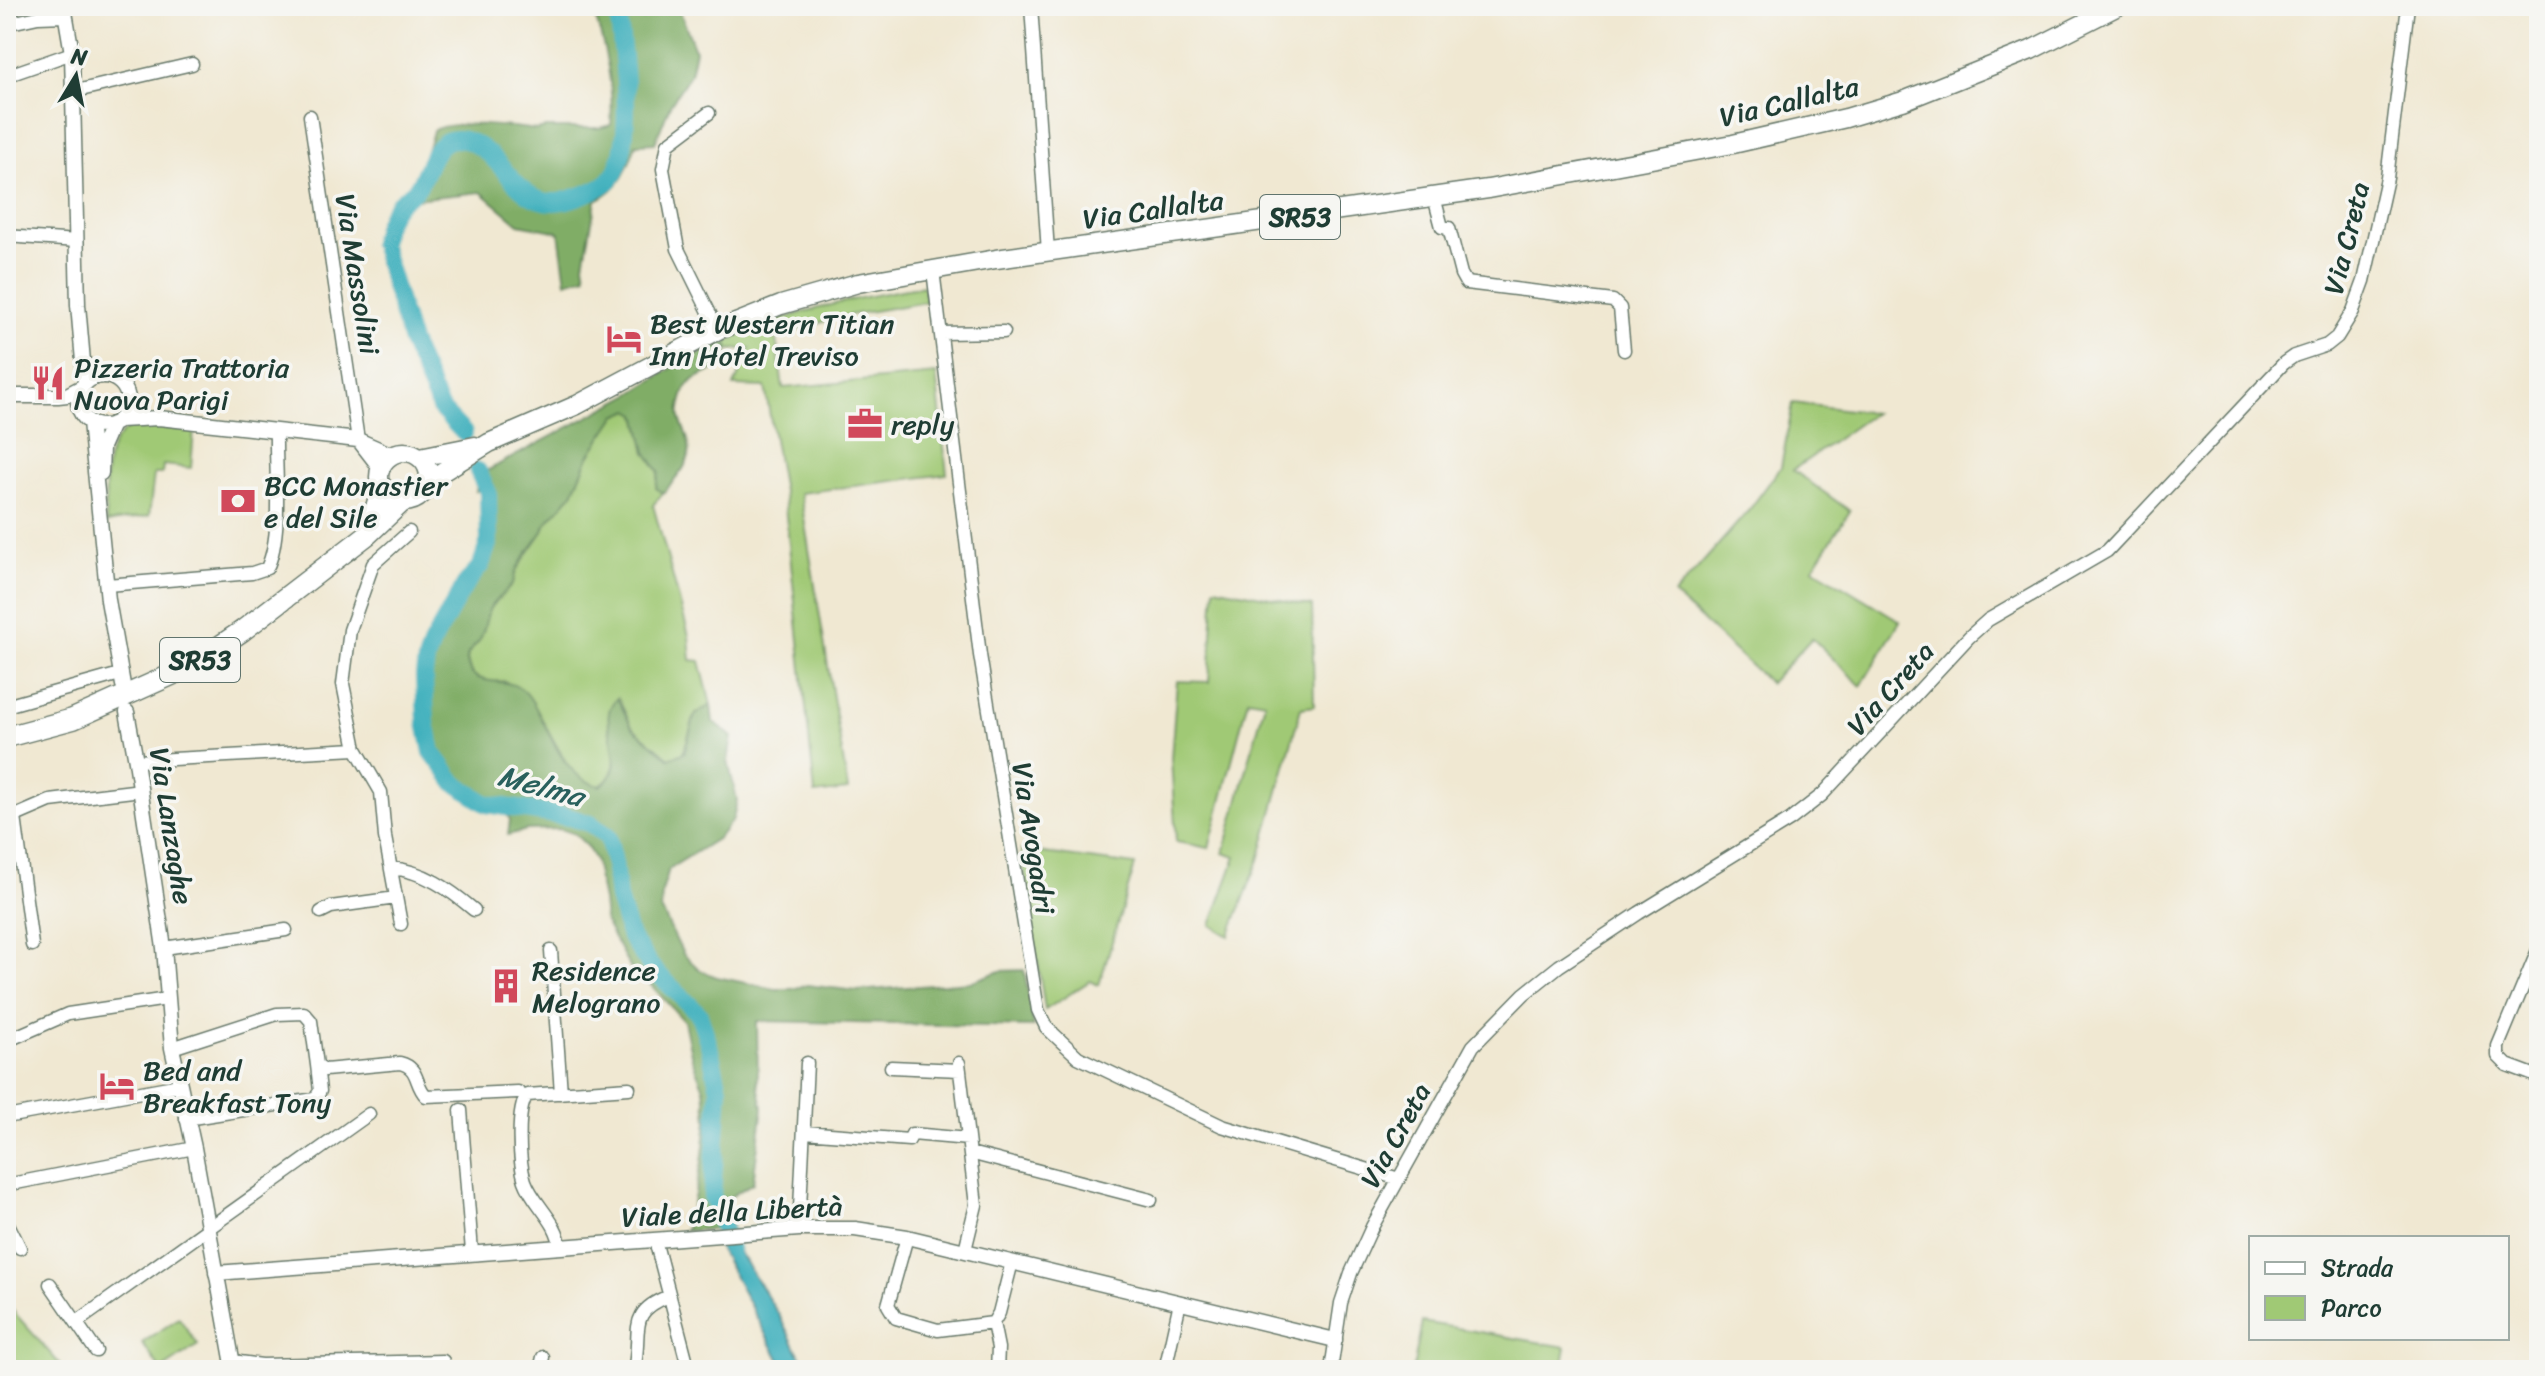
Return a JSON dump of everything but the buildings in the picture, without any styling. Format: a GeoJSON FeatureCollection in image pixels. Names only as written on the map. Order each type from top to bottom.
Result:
{"type":"FeatureCollection","features":[{"type":"Feature","properties":{"kind":"highway"},"geometry":{"type":"LineString","coordinates":[[367,535],[385,470]]}},
{"type":"Feature","properties":{"kind":"highway","name":"SR53"},"geometry":{"type":"LineString","coordinates":[[6,737],[73,719],[189,667],[242,631],[367,535],[403,501]]}},
{"type":"Feature","properties":{"kind":"main road","name":"Via Callalta"},"geometry":{"type":"LineString","coordinates":[[429,480],[489,443],[577,405],[718,330],[781,305],[858,283],[1048,252],[1434,197],[1733,144],[1846,118],[1962,80],[2031,50],[2118,6]]}},
{"type":"Feature","properties":{"kind":"main road","name":"Via Callalta"},"geometry":{"type":"LineString","coordinates":[[420,457],[489,443]]}},
{"type":"Feature","properties":{"kind":"main road"},"geometry":{"type":"LineString","coordinates":[[409,452],[420,457],[428,470],[429,480],[419,496],[403,501],[389,496],[385,470],[409,452]]}},
{"type":"Feature","properties":{"kind":"street"},"geometry":{"type":"LineString","coordinates":[[1031,6],[1048,252]]}},
{"type":"Feature","properties":{"kind":"street","name":"Via Creta"},"geometry":{"type":"LineString","coordinates":[[1331,1370],[1347,1283],[1372,1227],[1473,1046],[1524,994],[1586,947],[1790,820],[1822,795],[1988,620],[2107,551],[2284,363],[2294,356],[2327,345],[2337,337],[2353,311],[2364,281],[2387,178],[2408,6]]}},
{"type":"Feature","properties":{"kind":"street"},"geometry":{"type":"LineString","coordinates":[[6,24],[64,11],[72,53],[80,346],[84,385],[78,400],[86,417],[97,485],[107,585],[122,680],[6,706]]}},
{"type":"Feature","properties":{"kind":"street"},"geometry":{"type":"LineString","coordinates":[[6,76],[72,53]]}},
{"type":"Feature","properties":{"kind":"street"},"geometry":{"type":"LineString","coordinates":[[72,92],[192,64]]}},
{"type":"Feature","properties":{"kind":"street"},"geometry":{"type":"LineString","coordinates":[[709,113],[668,144],[663,169],[678,249],[718,330]]}},
{"type":"Feature","properties":{"kind":"street","name":"Via Massolini"},"geometry":{"type":"LineString","coordinates":[[310,116],[358,440]]}},
{"type":"Feature","properties":{"kind":"street"},"geometry":{"type":"LineString","coordinates":[[1434,197],[1442,227],[1449,228],[1466,283],[1613,301],[1620,308],[1624,350]]}},
{"type":"Feature","properties":{"kind":"street"},"geometry":{"type":"LineString","coordinates":[[6,236],[77,241]]}},
{"type":"Feature","properties":{"kind":"street","name":"Via Avogadri"},"geometry":{"type":"LineString","coordinates":[[933,270],[980,655],[1038,1010],[1046,1027],[1078,1057],[1222,1126],[1399,1179]]}},
{"type":"Feature","properties":{"kind":"street"},"geometry":{"type":"LineString","coordinates":[[941,333],[1004,332]]}},
{"type":"Feature","properties":{"kind":"street"},"geometry":{"type":"LineString","coordinates":[[80,346],[105,376],[118,381],[127,393],[159,418]]}},
{"type":"Feature","properties":{"kind":"street"},"geometry":{"type":"LineString","coordinates":[[6,396],[67,395],[94,378],[105,376]]}},
{"type":"Feature","properties":{"kind":"street"},"geometry":{"type":"LineString","coordinates":[[97,485],[102,447],[115,422],[127,408],[127,393]]}},
{"type":"Feature","properties":{"kind":"street"},"geometry":{"type":"LineString","coordinates":[[25,397],[29,401],[70,407],[101,425],[159,418],[358,440],[385,470]]}},
{"type":"Feature","properties":{"kind":"street"},"geometry":{"type":"LineString","coordinates":[[107,585],[252,573],[267,568],[273,549],[276,509],[276,432]]}},
{"type":"Feature","properties":{"kind":"street"},"geometry":{"type":"LineString","coordinates":[[401,924],[381,792],[356,749],[343,684],[350,630],[373,564],[409,532]]}},
{"type":"Feature","properties":{"kind":"street","name":"Via Lanzaghe"},"geometry":{"type":"LineString","coordinates":[[127,712],[164,948],[172,1048],[194,1148],[233,1366]]}},
{"type":"Feature","properties":{"kind":"street"},"geometry":{"type":"LineString","coordinates":[[136,761],[356,749]]}},
{"type":"Feature","properties":{"kind":"street"},"geometry":{"type":"LineString","coordinates":[[32,945],[10,818],[50,801],[141,790]]}},
{"type":"Feature","properties":{"kind":"street"},"geometry":{"type":"LineString","coordinates":[[391,868],[436,882],[474,910]]}},
{"type":"Feature","properties":{"kind":"street"},"geometry":{"type":"LineString","coordinates":[[321,912],[331,907],[396,898]]}},
{"type":"Feature","properties":{"kind":"street","name":"Via Lanzaghe"},"geometry":{"type":"LineString","coordinates":[[164,948],[286,930]]}},
{"type":"Feature","properties":{"kind":"street"},"geometry":{"type":"LineString","coordinates":[[2539,948],[2498,1046],[2498,1056],[2507,1065],[2539,1077]]}},
{"type":"Feature","properties":{"kind":"street"},"geometry":{"type":"LineString","coordinates":[[551,951],[561,1093]]}},
{"type":"Feature","properties":{"kind":"street"},"geometry":{"type":"LineString","coordinates":[[6,1041],[68,1014],[167,999]]}},
{"type":"Feature","properties":{"kind":"street"},"geometry":{"type":"LineString","coordinates":[[172,1048],[277,1014],[304,1013],[311,1021],[320,1091],[315,1099],[186,1119]]}},
{"type":"Feature","properties":{"kind":"street"},"geometry":{"type":"LineString","coordinates":[[317,1065],[325,1070],[404,1063],[415,1072],[421,1091],[426,1096],[629,1088]]}},
{"type":"Feature","properties":{"kind":"street"},"geometry":{"type":"LineString","coordinates":[[799,1229],[807,1063]]}},
{"type":"Feature","properties":{"kind":"street"},"geometry":{"type":"LineString","coordinates":[[891,1067],[960,1066],[976,1205],[965,1250]]}},
{"type":"Feature","properties":{"kind":"street"},"geometry":{"type":"LineString","coordinates":[[6,1117],[179,1085]]}},
{"type":"Feature","properties":{"kind":"street"},"geometry":{"type":"LineString","coordinates":[[522,1094],[520,1134],[525,1180],[559,1236],[560,1247]]}},
{"type":"Feature","properties":{"kind":"street"},"geometry":{"type":"LineString","coordinates":[[461,1110],[472,1252]]}},
{"type":"Feature","properties":{"kind":"street"},"geometry":{"type":"LineString","coordinates":[[77,1322],[369,1114]]}},
{"type":"Feature","properties":{"kind":"street"},"geometry":{"type":"LineString","coordinates":[[804,1132],[909,1140],[912,1134],[968,1139]]}},
{"type":"Feature","properties":{"kind":"street"},"geometry":{"type":"LineString","coordinates":[[6,1185],[194,1148]]}},
{"type":"Feature","properties":{"kind":"street"},"geometry":{"type":"LineString","coordinates":[[970,1153],[1151,1200]]}},
{"type":"Feature","properties":{"kind":"street"},"geometry":{"type":"LineString","coordinates":[[6,1220],[20,1248]]}},
{"type":"Feature","properties":{"kind":"street","name":"Viale della Libertà"},"geometry":{"type":"LineString","coordinates":[[216,1273],[799,1229],[855,1229],[965,1250],[1335,1340]]}},
{"type":"Feature","properties":{"kind":"street"},"geometry":{"type":"LineString","coordinates":[[907,1237],[888,1305],[896,1318],[938,1330],[993,1323]]}},
{"type":"Feature","properties":{"kind":"street"},"geometry":{"type":"LineString","coordinates":[[655,1240],[689,1370]]}},
{"type":"Feature","properties":{"kind":"street"},"geometry":{"type":"LineString","coordinates":[[997,1370],[998,1348],[993,1323],[999,1313],[1012,1262]]}},
{"type":"Feature","properties":{"kind":"street"},"geometry":{"type":"LineString","coordinates":[[50,1284],[96,1351]]}},
{"type":"Feature","properties":{"kind":"street"},"geometry":{"type":"LineString","coordinates":[[634,1370],[640,1315],[649,1304],[669,1296]]}},
{"type":"Feature","properties":{"kind":"street"},"geometry":{"type":"LineString","coordinates":[[1165,1370],[1180,1302]]}},
{"type":"Feature","properties":{"kind":"street"},"geometry":{"type":"LineString","coordinates":[[540,1370],[543,1357]]}},
{"type":"Feature","properties":{"kind":"street"},"geometry":{"type":"LineString","coordinates":[[233,1366],[443,1361],[441,1370]]}},
{"type":"Feature","properties":{"kind":"green space"},"geometry":{"type":"Polygon","coordinates":[[[592,6],[678,6],[695,50],[690,74],[670,105],[655,143],[636,144],[618,184],[596,200],[584,264],[586,276],[566,282],[559,232],[519,224],[481,192],[396,201],[418,180],[433,131],[441,127],[483,125],[537,130],[611,125],[608,65],[592,6]]]}},
{"type":"Feature","properties":{"kind":"green space"},"geometry":{"type":"Polygon","coordinates":[[[924,286],[926,302],[838,317],[776,337],[783,388],[936,374],[947,474],[800,493],[848,790],[815,794],[784,497],[765,387],[734,386],[750,348],[729,350],[727,341],[775,321],[824,307],[924,286]]]}},
{"type":"Feature","properties":{"kind":"green space"},"geometry":{"type":"Polygon","coordinates":[[[727,341],[728,353],[724,361],[696,379],[684,393],[679,414],[688,440],[689,455],[678,476],[663,493],[656,488],[659,472],[646,452],[637,414],[630,410],[616,416],[589,456],[573,493],[545,525],[521,562],[510,587],[491,606],[481,637],[468,655],[470,671],[484,680],[522,689],[566,762],[586,781],[600,786],[610,777],[614,767],[608,719],[610,708],[617,698],[632,727],[669,758],[684,753],[695,715],[711,705],[713,722],[732,737],[728,761],[737,800],[733,819],[718,838],[669,869],[661,909],[683,954],[701,971],[775,989],[807,985],[857,991],[970,982],[1000,971],[1024,970],[1034,1027],[757,1021],[758,1085],[763,1107],[753,1183],[727,1199],[732,1228],[684,1231],[702,1162],[707,1120],[704,1089],[692,1059],[684,1021],[651,985],[631,969],[605,922],[595,860],[586,845],[575,834],[560,829],[527,830],[508,835],[510,820],[506,812],[468,798],[443,777],[429,748],[420,678],[426,648],[480,557],[486,515],[482,488],[476,491],[479,475],[631,394],[683,361],[727,341]]]}},
{"type":"Feature","properties":{"kind":"green space"},"geometry":{"type":"Polygon","coordinates":[[[1793,403],[1874,413],[1793,470],[1850,511],[1813,568],[1900,621],[1861,686],[1812,638],[1770,683],[1674,595],[1749,510],[1781,467],[1793,403]]]}},
{"type":"Feature","properties":{"kind":"green space"},"geometry":{"type":"Polygon","coordinates":[[[630,410],[637,414],[646,452],[659,472],[656,487],[663,493],[653,505],[689,636],[691,660],[700,661],[711,705],[695,715],[683,753],[669,758],[632,727],[618,698],[609,725],[616,752],[615,764],[608,779],[600,786],[583,781],[571,771],[531,700],[505,681],[489,682],[474,676],[467,661],[468,653],[479,641],[489,609],[511,586],[516,571],[545,525],[573,493],[589,456],[616,416],[630,410]]]}},
{"type":"Feature","properties":{"kind":"green space"},"geometry":{"type":"Polygon","coordinates":[[[130,427],[194,429],[191,468],[163,465],[162,474],[154,474],[149,516],[106,523],[106,470],[109,457],[120,435],[130,427]]]}},
{"type":"Feature","properties":{"kind":"green space"},"geometry":{"type":"Polygon","coordinates":[[[1215,587],[1312,606],[1314,706],[1301,708],[1259,860],[1229,936],[1211,925],[1236,857],[1224,853],[1265,702],[1248,699],[1209,848],[1176,842],[1171,758],[1177,681],[1209,682],[1215,587]]]}},
{"type":"Feature","properties":{"kind":"green space"},"geometry":{"type":"Polygon","coordinates":[[[1021,850],[1135,865],[1099,985],[1090,981],[1045,1010],[1021,850]]]}},
{"type":"Feature","properties":{"kind":"green space"},"geometry":{"type":"Polygon","coordinates":[[[6,1301],[12,1310],[65,1370],[6,1370],[6,1301]]]}},
{"type":"Feature","properties":{"kind":"green space"},"geometry":{"type":"Polygon","coordinates":[[[179,1318],[198,1345],[161,1370],[142,1343],[179,1318]]]}},
{"type":"Feature","properties":{"kind":"green space"},"geometry":{"type":"Polygon","coordinates":[[[1422,1322],[1566,1347],[1562,1370],[1413,1370],[1422,1322]]]}},
{"type":"Feature","properties":{"kind":"water"},"geometry":{"type":"Polygon","coordinates":[[[736,1243],[807,1370],[785,1370],[717,1244],[736,1243]]]}},
{"type":"Feature","properties":{"kind":"waterway","name":"Melma"},"geometry":{"type":"LineString","coordinates":[[464,433],[440,408],[411,342],[381,243],[385,227],[395,208],[417,188],[438,147],[453,139],[475,144],[485,151],[520,187],[540,200],[567,200],[593,191],[609,181],[618,166],[626,123],[617,6]]}},
{"type":"Feature","properties":{"kind":"waterway","name":"Melma"},"geometry":{"type":"LineString","coordinates":[[478,471],[488,492],[489,541],[481,565],[465,585],[432,643],[426,661],[426,722],[432,752],[455,783],[487,804],[569,817],[591,824],[608,837],[618,898],[630,937],[652,968],[699,1014],[709,1045],[719,1089],[712,1196],[730,1249]]}},
{"type":"Feature","properties":{"kind":"place","name":"Best Western Titian Inn Hotel Treviso"},"geometry":{"type":"Point","coordinates":[624,339]}},
{"type":"Feature","properties":{"kind":"place","name":"Pizzeria Trattoria Nuova Parigi"},"geometry":{"type":"Point","coordinates":[48,383]}},
{"type":"Feature","properties":{"kind":"place","name":"reply"},"geometry":{"type":"Point","coordinates":[865,424]}},
{"type":"Feature","properties":{"kind":"place","name":"BCC Monastier e del Sile"},"geometry":{"type":"Point","coordinates":[238,501]}},
{"type":"Feature","properties":{"kind":"place","name":"Residence Melograno"},"geometry":{"type":"Point","coordinates":[506,986]}},
{"type":"Feature","properties":{"kind":"place","name":"Bed and Breakfast Tony"},"geometry":{"type":"Point","coordinates":[117,1086]}}]}
